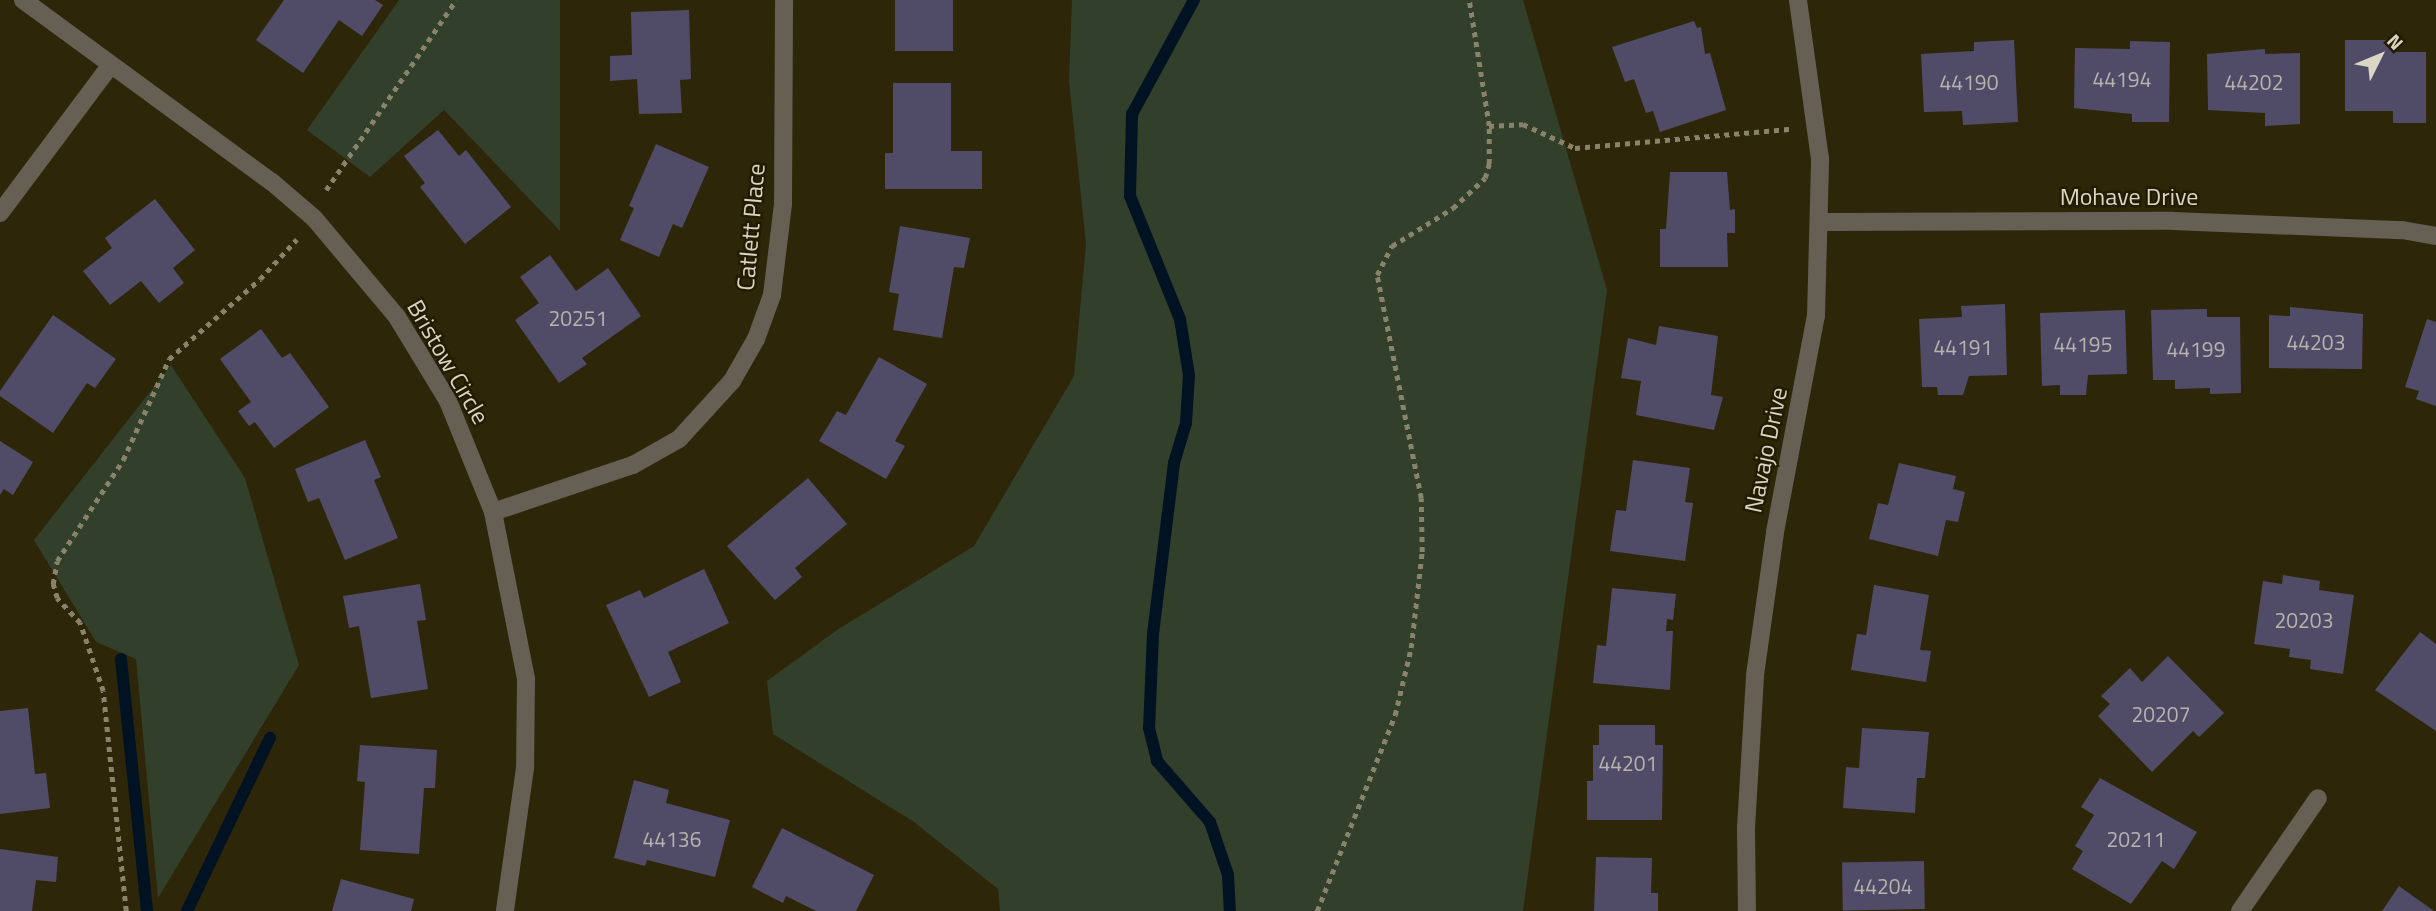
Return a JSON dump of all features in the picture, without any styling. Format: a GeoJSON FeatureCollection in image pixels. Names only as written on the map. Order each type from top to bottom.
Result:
{"type":"FeatureCollection","features":[{"type":"Feature","properties":{"kind":"street","name":"Bristow Circle"},"geometry":{"type":"LineString","coordinates":[[23,0],[272,182],[314,218],[397,317],[448,401],[494,512],[526,679],[525,768],[505,911]]}},
{"type":"Feature","properties":{"kind":"street","name":"Catlett Place"},"geometry":{"type":"LineString","coordinates":[[494,512],[633,465],[679,439],[738,371],[772,295],[783,204],[784,0]]}},
{"type":"Feature","properties":{"kind":"street","name":"Navajo Drive"},"geometry":{"type":"LineString","coordinates":[[1747,911],[1746,828],[1755,675],[1775,532],[1816,316],[1821,222],[1817,127],[1798,0]]}},
{"type":"Feature","properties":{"kind":"street"},"geometry":{"type":"LineString","coordinates":[[0,213],[110,66]]}},
{"type":"Feature","properties":{"kind":"street","name":"Mohave Drive"},"geometry":{"type":"LineString","coordinates":[[1821,222],[2173,221],[2402,230],[2436,236]]}},
{"type":"Feature","properties":{"kind":"street"},"geometry":{"type":"LineString","coordinates":[[2240,911],[2318,797]]}},
{"type":"Feature","properties":{"kind":"path"},"geometry":{"type":"LineString","coordinates":[[126,911],[103,691],[80,623],[57,598],[53,584],[57,561],[123,460],[169,359],[260,279],[314,218],[331,177],[366,136],[456,0]]}},
{"type":"Feature","properties":{"kind":"path"},"geometry":{"type":"LineString","coordinates":[[1317,911],[1395,715],[1411,648],[1422,552],[1421,498],[1377,275],[1392,246],[1453,208],[1485,178],[1489,164],[1489,126],[1469,0]]}},
{"type":"Feature","properties":{"kind":"path"},"geometry":{"type":"LineString","coordinates":[[1489,126],[1523,124],[1575,148],[1817,127]]}},
{"type":"Feature","properties":{"kind":"green space"},"geometry":{"type":"Polygon","coordinates":[[[399,0],[560,0],[560,231],[444,110],[370,177],[307,130],[399,0]]]}},
{"type":"Feature","properties":{"kind":"green space"},"geometry":{"type":"Polygon","coordinates":[[[1072,0],[1523,0],[1607,290],[1523,911],[1000,911],[998,889],[914,822],[773,734],[767,681],[837,630],[974,546],[1074,376],[1086,244],[1069,81],[1072,0]]]}},
{"type":"Feature","properties":{"kind":"green space"},"geometry":{"type":"Polygon","coordinates":[[[171,365],[245,478],[299,665],[158,898],[136,659],[96,642],[34,540],[171,365]]]}},
{"type":"Feature","properties":{"kind":"building"},"geometry":{"type":"Polygon","coordinates":[[[284,0],[375,0],[383,5],[362,36],[339,20],[303,73],[256,40],[284,0]]]}},
{"type":"Feature","properties":{"kind":"building"},"geometry":{"type":"Polygon","coordinates":[[[895,0],[953,0],[953,51],[895,51],[895,0]]]}},
{"type":"Feature","properties":{"kind":"building"},"geometry":{"type":"Polygon","coordinates":[[[689,10],[691,79],[680,80],[682,113],[639,114],[637,79],[610,81],[610,56],[632,55],[631,12],[689,10]]]}},
{"type":"Feature","properties":{"kind":"building"},"geometry":{"type":"Polygon","coordinates":[[[1694,21],[1697,28],[1701,27],[1705,54],[1710,53],[1726,110],[1660,132],[1653,111],[1646,113],[1634,79],[1625,82],[1612,47],[1694,21]]]}},
{"type":"Feature","properties":{"kind":"building"},"geometry":{"type":"Polygon","coordinates":[[[2014,40],[2018,122],[1963,125],[1962,111],[1924,112],[1921,54],[1974,51],[1974,42],[2014,40]]]}},
{"type":"Feature","properties":{"kind":"building"},"geometry":{"type":"Polygon","coordinates":[[[2345,40],[2392,40],[2392,52],[2426,52],[2426,123],[2393,123],[2393,111],[2345,111],[2345,40]]]}},
{"type":"Feature","properties":{"kind":"building"},"geometry":{"type":"Polygon","coordinates":[[[2130,41],[2170,42],[2169,122],[2132,122],[2132,114],[2074,108],[2075,48],[2130,49],[2130,41]]]}},
{"type":"Feature","properties":{"kind":"building"},"geometry":{"type":"Polygon","coordinates":[[[2265,49],[2265,54],[2300,53],[2300,124],[2265,126],[2265,113],[2208,110],[2207,54],[2265,49]]]}},
{"type":"Feature","properties":{"kind":"building"},"geometry":{"type":"Polygon","coordinates":[[[893,83],[951,83],[951,151],[982,151],[982,189],[885,189],[885,153],[893,153],[893,83]]]}},
{"type":"Feature","properties":{"kind":"building"},"geometry":{"type":"Polygon","coordinates":[[[438,130],[459,156],[466,150],[511,207],[465,244],[420,187],[425,183],[404,156],[438,130]]]}},
{"type":"Feature","properties":{"kind":"building"},"geometry":{"type":"Polygon","coordinates":[[[656,144],[709,167],[682,228],[673,224],[659,257],[620,240],[634,208],[629,206],[656,144]]]}},
{"type":"Feature","properties":{"kind":"building"},"geometry":{"type":"Polygon","coordinates":[[[1670,172],[1727,172],[1730,210],[1735,209],[1735,233],[1727,233],[1728,267],[1660,267],[1660,229],[1666,229],[1670,172]]]}},
{"type":"Feature","properties":{"kind":"building"},"geometry":{"type":"Polygon","coordinates":[[[155,199],[195,250],[173,268],[184,283],[159,303],[141,281],[110,305],[83,271],[112,248],[105,238],[155,199]]]}},
{"type":"Feature","properties":{"kind":"building"},"geometry":{"type":"Polygon","coordinates":[[[900,226],[970,238],[964,268],[954,267],[942,338],[893,330],[899,294],[889,292],[900,226]]]}},
{"type":"Feature","properties":{"kind":"building"},"geometry":{"type":"Polygon","coordinates":[[[550,255],[576,291],[608,268],[641,316],[582,358],[587,364],[559,383],[515,320],[539,303],[520,277],[550,255]]]}},
{"type":"Feature","properties":{"kind":"building"},"geometry":{"type":"Polygon","coordinates":[[[2005,304],[2007,375],[1969,376],[1963,395],[1938,395],[1937,387],[1922,387],[1919,319],[1962,317],[1961,306],[2005,304]]]}},
{"type":"Feature","properties":{"kind":"building"},"geometry":{"type":"Polygon","coordinates":[[[2290,307],[2363,314],[2362,369],[2269,368],[2269,315],[2290,316],[2290,307]]]}},
{"type":"Feature","properties":{"kind":"building"},"geometry":{"type":"Polygon","coordinates":[[[2207,309],[2207,317],[2240,317],[2241,393],[2210,394],[2210,388],[2175,389],[2175,380],[2153,380],[2151,310],[2207,309]]]}},
{"type":"Feature","properties":{"kind":"building"},"geometry":{"type":"Polygon","coordinates":[[[2125,310],[2127,374],[2088,375],[2086,395],[2060,395],[2060,385],[2042,386],[2040,313],[2125,310]]]}},
{"type":"Feature","properties":{"kind":"building"},"geometry":{"type":"Polygon","coordinates":[[[53,315],[116,359],[95,388],[87,383],[53,433],[0,396],[0,391],[53,315]]]}},
{"type":"Feature","properties":{"kind":"building"},"geometry":{"type":"Polygon","coordinates":[[[2427,319],[2436,322],[2436,406],[2416,399],[2419,391],[2405,387],[2427,319]]]}},
{"type":"Feature","properties":{"kind":"building"},"geometry":{"type":"Polygon","coordinates":[[[1659,326],[1718,336],[1711,395],[1723,397],[1714,430],[1636,415],[1641,381],[1621,378],[1628,338],[1656,345],[1659,326]]]}},
{"type":"Feature","properties":{"kind":"building"},"geometry":{"type":"Polygon","coordinates":[[[261,329],[282,358],[290,353],[329,407],[274,448],[255,422],[249,426],[238,411],[251,402],[220,359],[261,329]]]}},
{"type":"Feature","properties":{"kind":"building"},"geometry":{"type":"Polygon","coordinates":[[[879,357],[927,384],[895,441],[905,446],[886,479],[819,441],[837,411],[846,415],[879,357]]]}},
{"type":"Feature","properties":{"kind":"building"},"geometry":{"type":"Polygon","coordinates":[[[365,440],[381,477],[374,480],[398,538],[345,560],[319,498],[308,502],[295,469],[365,440]]]}},
{"type":"Feature","properties":{"kind":"building"},"geometry":{"type":"Polygon","coordinates":[[[0,441],[33,462],[13,495],[4,489],[0,495],[0,441]]]}},
{"type":"Feature","properties":{"kind":"building"},"geometry":{"type":"Polygon","coordinates":[[[1633,460],[1690,468],[1685,502],[1693,503],[1685,561],[1610,551],[1616,510],[1626,511],[1633,460]]]}},
{"type":"Feature","properties":{"kind":"building"},"geometry":{"type":"Polygon","coordinates":[[[1899,463],[1956,476],[1953,489],[1965,492],[1958,522],[1946,520],[1938,556],[1869,539],[1878,503],[1888,505],[1899,463]]]}},
{"type":"Feature","properties":{"kind":"building"},"geometry":{"type":"Polygon","coordinates":[[[808,478],[847,524],[795,568],[802,577],[775,600],[727,546],[808,478]]]}},
{"type":"Feature","properties":{"kind":"building"},"geometry":{"type":"Polygon","coordinates":[[[704,569],[729,623],[668,652],[681,682],[649,697],[606,605],[640,590],[644,598],[704,569]]]}},
{"type":"Feature","properties":{"kind":"building"},"geometry":{"type":"Polygon","coordinates":[[[2283,575],[2320,581],[2319,590],[2354,595],[2343,674],[2310,669],[2311,660],[2289,657],[2290,649],[2254,644],[2263,581],[2282,584],[2283,575]]]}},
{"type":"Feature","properties":{"kind":"building"},"geometry":{"type":"Polygon","coordinates":[[[420,584],[426,620],[417,621],[428,689],[371,698],[359,626],[349,628],[343,596],[420,584]]]}},
{"type":"Feature","properties":{"kind":"building"},"geometry":{"type":"Polygon","coordinates":[[[1874,585],[1929,595],[1920,650],[1931,651],[1926,682],[1851,670],[1857,634],[1866,635],[1874,585]]]}},
{"type":"Feature","properties":{"kind":"building"},"geometry":{"type":"Polygon","coordinates":[[[1612,588],[1676,594],[1673,620],[1667,619],[1666,631],[1673,631],[1670,690],[1593,683],[1597,645],[1606,646],[1612,588]]]}},
{"type":"Feature","properties":{"kind":"building"},"geometry":{"type":"Polygon","coordinates":[[[2420,632],[2436,644],[2436,731],[2375,690],[2420,632]]]}},
{"type":"Feature","properties":{"kind":"building"},"geometry":{"type":"Polygon","coordinates":[[[2168,656],[2224,713],[2199,737],[2193,731],[2152,772],[2098,716],[2110,704],[2101,696],[2130,668],[2142,682],[2168,656]]]}},
{"type":"Feature","properties":{"kind":"building"},"geometry":{"type":"Polygon","coordinates":[[[28,708],[35,774],[46,773],[50,808],[0,814],[0,711],[28,708]]]}},
{"type":"Feature","properties":{"kind":"building"},"geometry":{"type":"Polygon","coordinates":[[[1599,725],[1655,725],[1655,745],[1663,745],[1662,820],[1587,820],[1587,781],[1593,781],[1593,745],[1599,745],[1599,725]]]}},
{"type":"Feature","properties":{"kind":"building"},"geometry":{"type":"Polygon","coordinates":[[[1862,728],[1929,732],[1925,778],[1917,778],[1915,813],[1843,808],[1846,767],[1859,768],[1862,728]]]}},
{"type":"Feature","properties":{"kind":"building"},"geometry":{"type":"Polygon","coordinates":[[[360,745],[437,750],[435,788],[424,788],[419,854],[360,850],[365,782],[357,781],[360,745]]]}},
{"type":"Feature","properties":{"kind":"building"},"geometry":{"type":"Polygon","coordinates":[[[2100,778],[2197,832],[2174,869],[2162,861],[2131,904],[2072,869],[2083,851],[2075,846],[2094,815],[2081,807],[2100,778]]]}},
{"type":"Feature","properties":{"kind":"building"},"geometry":{"type":"Polygon","coordinates":[[[634,780],[669,790],[666,803],[730,820],[715,877],[647,860],[645,866],[614,858],[634,780]]]}},
{"type":"Feature","properties":{"kind":"building"},"geometry":{"type":"Polygon","coordinates":[[[782,828],[874,875],[856,911],[816,911],[786,896],[783,903],[752,887],[782,828]]]}},
{"type":"Feature","properties":{"kind":"building"},"geometry":{"type":"Polygon","coordinates":[[[0,849],[58,857],[56,882],[36,880],[32,911],[0,911],[0,849]]]}},
{"type":"Feature","properties":{"kind":"building"},"geometry":{"type":"Polygon","coordinates":[[[1596,857],[1652,858],[1651,893],[1658,893],[1658,911],[1594,911],[1596,857]]]}},
{"type":"Feature","properties":{"kind":"building"},"geometry":{"type":"Polygon","coordinates":[[[1924,861],[1925,909],[1843,910],[1842,862],[1924,861]]]}},
{"type":"Feature","properties":{"kind":"building"},"geometry":{"type":"Polygon","coordinates":[[[341,879],[414,899],[411,911],[332,911],[341,879]]]}},
{"type":"Feature","properties":{"kind":"building"},"geometry":{"type":"Polygon","coordinates":[[[2399,886],[2434,911],[2382,911],[2399,886]]]}},
{"type":"Feature","properties":{"kind":"waterway"},"geometry":{"type":"LineString","coordinates":[[1194,0],[1132,114],[1130,196],[1180,319],[1189,375],[1186,423],[1174,463],[1153,634],[1149,728],[1157,761],[1210,822],[1228,875],[1230,911]]}},
{"type":"Feature","properties":{"kind":"waterway"},"geometry":{"type":"LineString","coordinates":[[121,659],[147,911]]}},
{"type":"Feature","properties":{"kind":"waterway"},"geometry":{"type":"LineString","coordinates":[[187,911],[270,738]]}}]}
